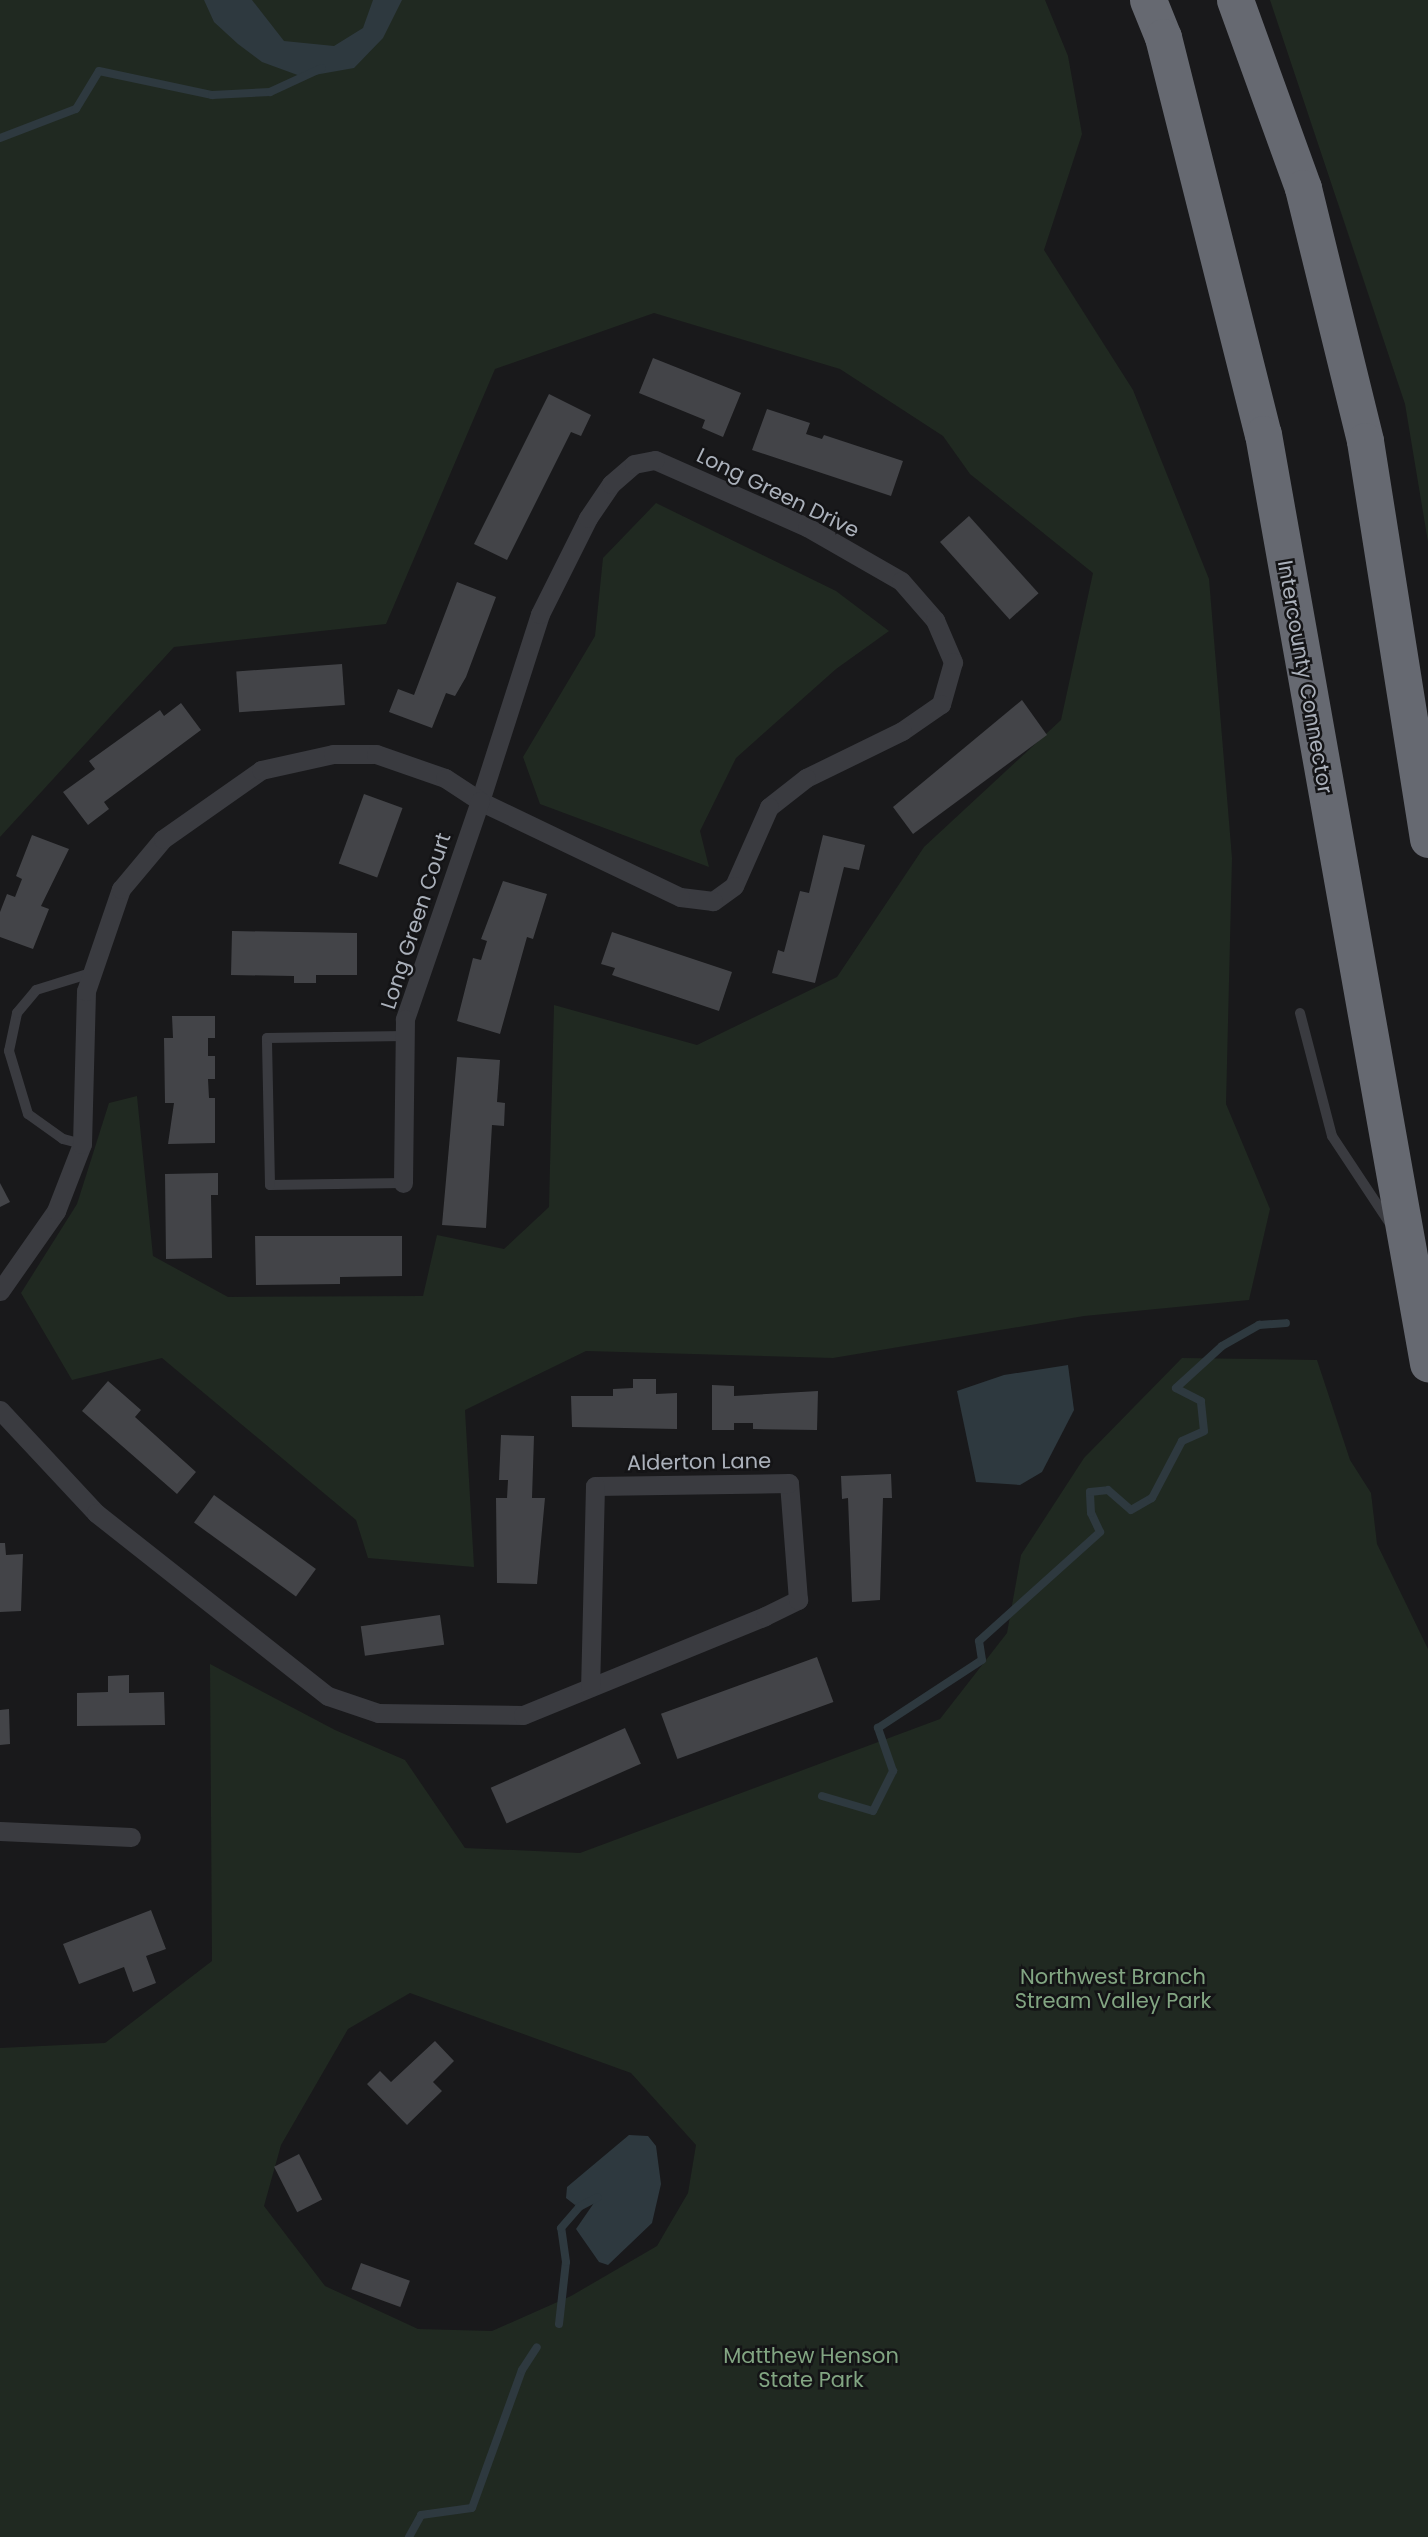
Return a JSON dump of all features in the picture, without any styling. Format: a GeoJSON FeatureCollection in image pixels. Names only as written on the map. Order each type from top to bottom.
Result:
{"type":"FeatureCollection","features":[{"type":"Feature","properties":{"kind":"highway","name":"Intercounty Connector"},"geometry":{"type":"LineString","coordinates":[[1148,0],[1163,37],[1263,434],[1428,1363]]}},
{"type":"Feature","properties":{"kind":"highway"},"geometry":{"type":"LineString","coordinates":[[1235,0],[1303,188],[1365,441],[1428,839]]}},
{"type":"Feature","properties":{"kind":"street","name":"Long Green Drive"},"geometry":{"type":"LineString","coordinates":[[0,1291],[55,1211],[82,1144],[86,991],[121,889],[163,839],[261,770],[333,754],[376,754],[445,778],[480,801],[680,897],[713,901],[734,886],[769,807],[806,778],[902,731],[941,704],[953,662],[935,620],[901,581],[807,527],[655,460],[634,464],[611,484],[588,518],[540,614],[480,801]]}},
{"type":"Feature","properties":{"kind":"street","name":"Long Green Court"},"geometry":{"type":"LineString","coordinates":[[403,1183],[405,1019],[436,919],[480,801]]}},
{"type":"Feature","properties":{"kind":"street","name":"Alderton Lane"},"geometry":{"type":"LineString","coordinates":[[0,1410],[96,1513],[328,1696],[378,1713],[523,1715],[590,1687],[798,1600],[789,1483],[595,1486],[590,1687]]}},
{"type":"Feature","properties":{"kind":"street"},"geometry":{"type":"LineString","coordinates":[[0,1831],[131,1837]]}},
{"type":"Feature","properties":{"kind":"lane"},"geometry":{"type":"LineString","coordinates":[[82,1144],[63,1139],[28,1114],[9,1051],[17,1013],[36,990],[92,972]]}},
{"type":"Feature","properties":{"kind":"lane"},"geometry":{"type":"LineString","coordinates":[[1300,1013],[1332,1136],[1373,1203],[1405,1242]]}},
{"type":"Feature","properties":{"kind":"lane"},"geometry":{"type":"LineString","coordinates":[[403,1183],[270,1185],[267,1038],[405,1036]]}},
{"type":"Feature","properties":{"kind":"green space"},"geometry":{"type":"Polygon","coordinates":[[[0,0],[1045,0],[1068,56],[1082,134],[1044,250],[1133,390],[1209,579],[1232,858],[1226,1104],[1270,1209],[1249,1300],[1084,1316],[833,1358],[586,1351],[465,1410],[474,1567],[368,1558],[356,1520],[162,1358],[72,1380],[21,1293],[77,1204],[109,1103],[137,1096],[153,1256],[228,1297],[423,1296],[437,1235],[504,1249],[549,1207],[554,1005],[697,1045],[837,977],[924,847],[1061,720],[1093,573],[970,474],[943,436],[840,369],[654,313],[495,369],[386,624],[174,647],[0,837],[0,0]]]}},
{"type":"Feature","properties":{"kind":"green space"},"geometry":{"type":"Polygon","coordinates":[[[1270,0],[1428,0],[1428,542],[1405,404],[1270,0]]]}},
{"type":"Feature","properties":{"kind":"green space"},"geometry":{"type":"Polygon","coordinates":[[[656,503],[836,591],[889,631],[836,669],[736,758],[700,831],[709,867],[540,804],[523,757],[595,636],[603,558],[656,503]]]}},
{"type":"Feature","properties":{"kind":"green space"},"geometry":{"type":"Polygon","coordinates":[[[1182,1358],[1317,1360],[1350,1460],[1371,1493],[1377,1544],[1428,1649],[1428,2537],[0,2537],[0,2048],[105,2043],[212,1961],[210,1664],[335,1730],[405,1760],[465,1848],[580,1853],[940,1719],[1007,1633],[1021,1555],[1084,1458],[1182,1358]],[[410,1993],[348,2029],[281,2145],[264,2206],[325,2286],[418,2329],[492,2331],[571,2296],[657,2246],[688,2193],[696,2145],[631,2073],[410,1993]]]}},
{"type":"Feature","properties":{"kind":"shaded area"},"geometry":{"type":"Polygon","coordinates":[[[204,0],[252,0],[284,41],[334,46],[363,28],[373,0],[402,0],[383,38],[354,68],[303,77],[262,62],[238,44],[214,22],[204,0]]]}},
{"type":"Feature","properties":{"kind":"shaded area"},"geometry":{"type":"Polygon","coordinates":[[[1068,1365],[1074,1410],[1042,1472],[1020,1485],[976,1482],[957,1391],[1004,1375],[1068,1365]]]}},
{"type":"Feature","properties":{"kind":"shaded area"},"geometry":{"type":"Polygon","coordinates":[[[629,2135],[648,2136],[656,2146],[661,2184],[652,2223],[608,2265],[599,2262],[576,2229],[598,2197],[575,2205],[566,2198],[567,2187],[629,2135]]]}},
{"type":"Feature","properties":{"kind":"building"},"geometry":{"type":"Polygon","coordinates":[[[653,358],[741,393],[723,437],[702,428],[705,420],[639,393],[653,358]]]}},
{"type":"Feature","properties":{"kind":"building"},"geometry":{"type":"Polygon","coordinates":[[[549,394],[591,415],[581,436],[571,432],[507,560],[474,544],[549,394]]]}},
{"type":"Feature","properties":{"kind":"building"},"geometry":{"type":"Polygon","coordinates":[[[767,409],[810,423],[806,434],[822,439],[824,435],[903,461],[891,496],[752,450],[767,409]]]}},
{"type":"Feature","properties":{"kind":"building"},"geometry":{"type":"Polygon","coordinates":[[[969,516],[1039,593],[1010,619],[940,542],[969,516]]]}},
{"type":"Feature","properties":{"kind":"building"},"geometry":{"type":"Polygon","coordinates":[[[457,582],[496,597],[466,677],[455,696],[446,693],[432,728],[389,712],[398,689],[414,695],[457,582]]]}},
{"type":"Feature","properties":{"kind":"building"},"geometry":{"type":"Polygon","coordinates":[[[342,664],[345,705],[239,712],[236,671],[342,664]]]}},
{"type":"Feature","properties":{"kind":"building"},"geometry":{"type":"Polygon","coordinates":[[[1022,700],[1047,735],[913,834],[893,807],[1022,700]]]}},
{"type":"Feature","properties":{"kind":"building"},"geometry":{"type":"Polygon","coordinates":[[[181,703],[201,730],[104,802],[109,809],[88,825],[63,792],[95,769],[89,761],[160,710],[164,716],[181,703]]]}},
{"type":"Feature","properties":{"kind":"building"},"geometry":{"type":"Polygon","coordinates":[[[364,794],[403,808],[377,878],[339,864],[364,794]]]}},
{"type":"Feature","properties":{"kind":"building"},"geometry":{"type":"Polygon","coordinates":[[[32,835],[69,849],[41,906],[49,909],[33,949],[0,937],[0,912],[7,894],[15,897],[22,879],[16,876],[32,835]]]}},
{"type":"Feature","properties":{"kind":"building"},"geometry":{"type":"Polygon","coordinates":[[[823,835],[865,845],[859,870],[844,867],[815,983],[772,973],[778,950],[784,952],[800,891],[809,893],[823,835]]]}},
{"type":"Feature","properties":{"kind":"building"},"geometry":{"type":"Polygon","coordinates":[[[503,881],[547,894],[533,939],[527,937],[500,1034],[457,1021],[473,958],[481,960],[487,941],[481,939],[503,881]]]}},
{"type":"Feature","properties":{"kind":"building"},"geometry":{"type":"Polygon","coordinates":[[[232,931],[357,933],[357,975],[316,975],[316,983],[294,983],[294,976],[231,975],[232,931]]]}},
{"type":"Feature","properties":{"kind":"building"},"geometry":{"type":"Polygon","coordinates":[[[612,932],[732,972],[719,1011],[612,975],[615,968],[601,964],[612,932]]]}},
{"type":"Feature","properties":{"kind":"building"},"geometry":{"type":"Polygon","coordinates":[[[172,1016],[215,1016],[215,1038],[208,1038],[208,1056],[215,1056],[215,1079],[208,1079],[209,1098],[215,1098],[215,1143],[168,1144],[174,1103],[165,1103],[164,1038],[173,1038],[172,1016]]]}},
{"type":"Feature","properties":{"kind":"building"},"geometry":{"type":"Polygon","coordinates":[[[457,1057],[500,1060],[497,1102],[505,1103],[504,1126],[492,1125],[486,1228],[442,1225],[457,1057]]]}},
{"type":"Feature","properties":{"kind":"building"},"geometry":{"type":"Polygon","coordinates":[[[218,1173],[218,1195],[211,1195],[212,1258],[166,1259],[165,1174],[218,1173]]]}},
{"type":"Feature","properties":{"kind":"building"},"geometry":{"type":"Polygon","coordinates":[[[0,1183],[10,1202],[0,1207],[0,1183]]]}},
{"type":"Feature","properties":{"kind":"building"},"geometry":{"type":"Polygon","coordinates":[[[255,1236],[402,1236],[402,1276],[340,1277],[340,1284],[256,1285],[255,1236]]]}},
{"type":"Feature","properties":{"kind":"building"},"geometry":{"type":"Polygon","coordinates":[[[633,1379],[656,1379],[656,1394],[677,1393],[677,1429],[572,1427],[571,1396],[613,1396],[613,1389],[633,1388],[633,1379]]]}},
{"type":"Feature","properties":{"kind":"building"},"geometry":{"type":"Polygon","coordinates":[[[108,1381],[141,1410],[135,1417],[196,1472],[177,1494],[82,1411],[108,1381]]]}},
{"type":"Feature","properties":{"kind":"building"},"geometry":{"type":"Polygon","coordinates":[[[712,1385],[734,1386],[734,1396],[818,1391],[817,1430],[753,1429],[753,1423],[734,1423],[734,1430],[712,1430],[712,1385]]]}},
{"type":"Feature","properties":{"kind":"building"},"geometry":{"type":"Polygon","coordinates":[[[501,1435],[534,1436],[532,1498],[545,1498],[537,1584],[497,1583],[496,1498],[507,1498],[508,1480],[499,1480],[501,1435]]]}},
{"type":"Feature","properties":{"kind":"building"},"geometry":{"type":"Polygon","coordinates":[[[891,1474],[892,1498],[883,1498],[880,1600],[852,1602],[848,1498],[842,1499],[841,1476],[891,1474]]]}},
{"type":"Feature","properties":{"kind":"building"},"geometry":{"type":"Polygon","coordinates":[[[214,1495],[316,1569],[296,1597],[194,1523],[214,1495]]]}},
{"type":"Feature","properties":{"kind":"building"},"geometry":{"type":"Polygon","coordinates":[[[0,1543],[5,1543],[6,1555],[23,1554],[21,1611],[0,1612],[0,1543]]]}},
{"type":"Feature","properties":{"kind":"building"},"geometry":{"type":"Polygon","coordinates":[[[440,1615],[444,1645],[365,1656],[361,1626],[440,1615]]]}},
{"type":"Feature","properties":{"kind":"building"},"geometry":{"type":"Polygon","coordinates":[[[817,1657],[833,1702],[677,1759],[661,1714],[817,1657]]]}},
{"type":"Feature","properties":{"kind":"building"},"geometry":{"type":"Polygon","coordinates":[[[129,1675],[129,1693],[164,1692],[165,1725],[77,1726],[77,1693],[108,1692],[108,1676],[129,1675]]]}},
{"type":"Feature","properties":{"kind":"building"},"geometry":{"type":"Polygon","coordinates":[[[9,1709],[10,1744],[0,1745],[0,1710],[9,1709]]]}},
{"type":"Feature","properties":{"kind":"building"},"geometry":{"type":"Polygon","coordinates":[[[625,1728],[641,1764],[507,1823],[491,1788],[625,1728]]]}},
{"type":"Feature","properties":{"kind":"building"},"geometry":{"type":"Polygon","coordinates":[[[151,1910],[166,1949],[146,1956],[156,1983],[133,1992],[124,1967],[79,1984],[63,1944],[151,1910]]]}},
{"type":"Feature","properties":{"kind":"building"},"geometry":{"type":"Polygon","coordinates":[[[435,2041],[454,2061],[433,2082],[442,2091],[407,2125],[367,2084],[380,2071],[391,2082],[435,2041]]]}},
{"type":"Feature","properties":{"kind":"building"},"geometry":{"type":"Polygon","coordinates":[[[299,2154],[322,2199],[297,2212],[274,2167],[299,2154]]]}},
{"type":"Feature","properties":{"kind":"building"},"geometry":{"type":"Polygon","coordinates":[[[361,2263],[410,2281],[400,2307],[351,2289],[361,2263]]]}},
{"type":"Feature","properties":{"kind":"waterway"},"geometry":{"type":"LineString","coordinates":[[0,138],[76,109],[99,71],[212,95],[270,92],[322,68]]}},
{"type":"Feature","properties":{"kind":"waterway"},"geometry":{"type":"LineString","coordinates":[[822,1796],[873,1811],[893,1771],[878,1728],[982,1660],[979,1641],[1100,1532],[1091,1513],[1090,1492],[1108,1490],[1131,1510],[1152,1498],[1182,1441],[1204,1431],[1201,1401],[1176,1388],[1222,1346],[1259,1325],[1286,1323]]}},
{"type":"Feature","properties":{"kind":"waterway"},"geometry":{"type":"LineString","coordinates":[[559,2324],[566,2262],[561,2228],[579,2207],[598,2197]]}},
{"type":"Feature","properties":{"kind":"waterway"},"geometry":{"type":"LineString","coordinates":[[409,2537],[421,2515],[472,2508],[522,2370],[537,2347]]}},
{"type":"Feature","properties":{"kind":"park label","name":"Northwest Branch Stream Valley Park"},"geometry":{"type":"Point","coordinates":[1113,1989]}},
{"type":"Feature","properties":{"kind":"park label","name":"Matthew Henson State Park"},"geometry":{"type":"Point","coordinates":[811,2368]}}]}
